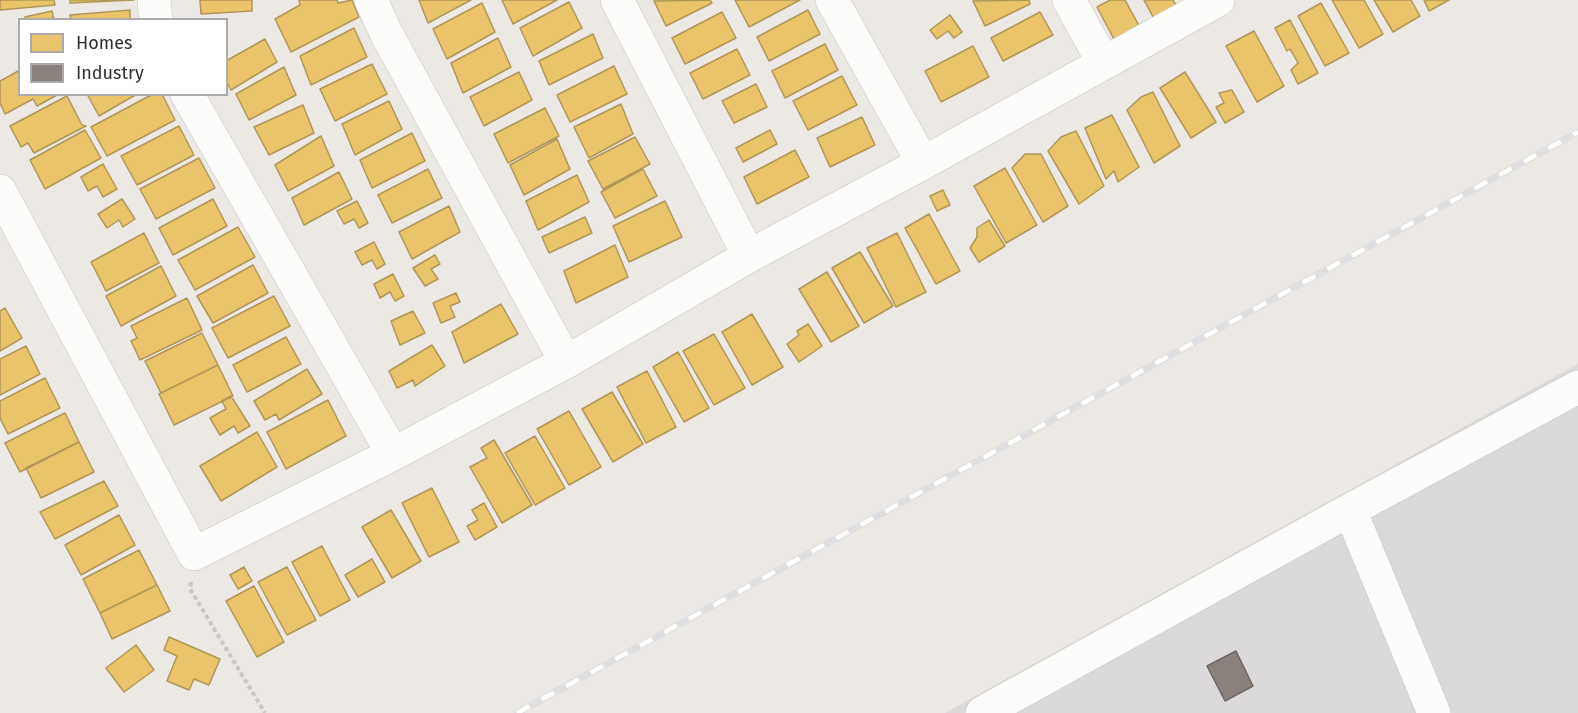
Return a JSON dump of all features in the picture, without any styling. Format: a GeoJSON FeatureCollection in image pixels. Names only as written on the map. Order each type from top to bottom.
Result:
{"type":"FeatureCollection","features":[{"type":"Feature","properties":{"kind":"street"},"geometry":{"type":"LineString","coordinates":[[154,0],[156,18]]}},
{"type":"Feature","properties":{"kind":"street"},"geometry":{"type":"LineString","coordinates":[[371,0],[386,33],[566,362]]}},
{"type":"Feature","properties":{"kind":"street"},"geometry":{"type":"LineString","coordinates":[[617,0],[749,256]]}},
{"type":"Feature","properties":{"kind":"street"},"geometry":{"type":"LineString","coordinates":[[832,0],[923,163]]}},
{"type":"Feature","properties":{"kind":"street"},"geometry":{"type":"LineString","coordinates":[[1069,0],[1103,62]]}},
{"type":"Feature","properties":{"kind":"street"},"geometry":{"type":"LineString","coordinates":[[0,191],[194,554],[393,454],[566,362],[749,256],[1218,0]]}},
{"type":"Feature","properties":{"kind":"street"},"geometry":{"type":"LineString","coordinates":[[188,96],[393,454]]}},
{"type":"Feature","properties":{"kind":"street"},"geometry":{"type":"LineString","coordinates":[[982,713],[1578,387]]}},
{"type":"Feature","properties":{"kind":"street"},"geometry":{"type":"LineString","coordinates":[[1350,510],[1434,713]]}},
{"type":"Feature","properties":{"kind":"path"},"geometry":{"type":"LineString","coordinates":[[194,554],[190,589],[265,713]]}},
{"type":"Feature","properties":{"kind":"shaded area"},"geometry":{"type":"Polygon","coordinates":[[[1578,364],[1578,713],[945,713],[1578,364]]]}},
{"type":"Feature","properties":{"kind":"building: Homes"},"geometry":{"type":"Polygon","coordinates":[[[0,0],[54,0],[55,5],[0,10],[0,0]]]}},
{"type":"Feature","properties":{"kind":"building: Homes"},"geometry":{"type":"Polygon","coordinates":[[[70,0],[134,0],[70,3],[70,0]]]}},
{"type":"Feature","properties":{"kind":"building: Homes"},"geometry":{"type":"Polygon","coordinates":[[[200,0],[252,0],[252,11],[201,14],[200,0]]]}},
{"type":"Feature","properties":{"kind":"building: Homes"},"geometry":{"type":"Polygon","coordinates":[[[299,0],[337,0],[338,3],[352,0],[359,17],[291,52],[275,19],[300,5],[299,0]]]}},
{"type":"Feature","properties":{"kind":"building: Homes"},"geometry":{"type":"Polygon","coordinates":[[[419,0],[471,0],[428,23],[419,0]]]}},
{"type":"Feature","properties":{"kind":"building: Homes"},"geometry":{"type":"Polygon","coordinates":[[[502,0],[557,0],[513,24],[502,0]]]}},
{"type":"Feature","properties":{"kind":"building: Homes"},"geometry":{"type":"Polygon","coordinates":[[[710,0],[712,3],[666,26],[654,1],[710,0]]]}},
{"type":"Feature","properties":{"kind":"building: Homes"},"geometry":{"type":"Polygon","coordinates":[[[735,0],[800,0],[749,27],[735,0]]]}},
{"type":"Feature","properties":{"kind":"building: Homes"},"geometry":{"type":"Polygon","coordinates":[[[1029,0],[1030,4],[985,26],[973,1],[1029,0]]]}},
{"type":"Feature","properties":{"kind":"building: Homes"},"geometry":{"type":"Polygon","coordinates":[[[1110,0],[1125,0],[1143,33],[1118,47],[1097,7],[1110,0]]]}},
{"type":"Feature","properties":{"kind":"building: Homes"},"geometry":{"type":"Polygon","coordinates":[[[1144,0],[1173,0],[1181,14],[1158,26],[1144,0]]]}},
{"type":"Feature","properties":{"kind":"building: Homes"},"geometry":{"type":"Polygon","coordinates":[[[1332,0],[1364,0],[1383,34],[1359,48],[1332,0]]]}},
{"type":"Feature","properties":{"kind":"building: Homes"},"geometry":{"type":"Polygon","coordinates":[[[1374,0],[1411,0],[1420,16],[1393,32],[1374,0]]]}},
{"type":"Feature","properties":{"kind":"building: Homes"},"geometry":{"type":"Polygon","coordinates":[[[1424,0],[1449,0],[1429,11],[1424,0]]]}},
{"type":"Feature","properties":{"kind":"building: Homes"},"geometry":{"type":"Polygon","coordinates":[[[569,2],[582,28],[533,56],[520,28],[569,2]]]}},
{"type":"Feature","properties":{"kind":"building: Homes"},"geometry":{"type":"Polygon","coordinates":[[[482,3],[495,32],[447,59],[433,29],[482,3]]]}},
{"type":"Feature","properties":{"kind":"building: Homes"},"geometry":{"type":"Polygon","coordinates":[[[1321,3],[1349,53],[1325,66],[1298,16],[1321,3]]]}},
{"type":"Feature","properties":{"kind":"building: Homes"},"geometry":{"type":"Polygon","coordinates":[[[130,10],[130,18],[71,18],[70,15],[130,10]]]}},
{"type":"Feature","properties":{"kind":"building: Homes"},"geometry":{"type":"Polygon","coordinates":[[[808,10],[820,34],[769,61],[757,37],[808,10]]]}},
{"type":"Feature","properties":{"kind":"building: Homes"},"geometry":{"type":"Polygon","coordinates":[[[52,11],[54,18],[25,18],[52,11]]]}},
{"type":"Feature","properties":{"kind":"building: Homes"},"geometry":{"type":"Polygon","coordinates":[[[722,12],[736,38],[685,64],[672,38],[722,12]]]}},
{"type":"Feature","properties":{"kind":"building: Homes"},"geometry":{"type":"Polygon","coordinates":[[[1040,12],[1053,35],[1003,61],[991,38],[1040,12]]]}},
{"type":"Feature","properties":{"kind":"building: Homes"},"geometry":{"type":"Polygon","coordinates":[[[950,15],[962,32],[954,38],[948,31],[937,39],[930,30],[950,15]]]}},
{"type":"Feature","properties":{"kind":"building: Homes"},"geometry":{"type":"Polygon","coordinates":[[[1290,20],[1318,73],[1298,84],[1291,70],[1298,63],[1290,49],[1287,51],[1275,28],[1290,20]]]}},
{"type":"Feature","properties":{"kind":"building: Homes"},"geometry":{"type":"Polygon","coordinates":[[[354,28],[367,57],[311,85],[300,56],[354,28]]]}},
{"type":"Feature","properties":{"kind":"building: Homes"},"geometry":{"type":"Polygon","coordinates":[[[1254,31],[1284,86],[1257,102],[1226,46],[1254,31]]]}},
{"type":"Feature","properties":{"kind":"building: Homes"},"geometry":{"type":"Polygon","coordinates":[[[593,34],[603,58],[549,85],[539,61],[593,34]]]}},
{"type":"Feature","properties":{"kind":"building: Homes"},"geometry":{"type":"Polygon","coordinates":[[[498,38],[511,67],[463,93],[451,63],[498,38]]]}},
{"type":"Feature","properties":{"kind":"building: Homes"},"geometry":{"type":"Polygon","coordinates":[[[265,39],[277,62],[231,90],[228,85],[228,60],[265,39]]]}},
{"type":"Feature","properties":{"kind":"building: Homes"},"geometry":{"type":"Polygon","coordinates":[[[825,44],[838,70],[785,98],[772,71],[825,44]]]}},
{"type":"Feature","properties":{"kind":"building: Homes"},"geometry":{"type":"Polygon","coordinates":[[[973,46],[989,77],[941,102],[925,71],[973,46]]]}},
{"type":"Feature","properties":{"kind":"building: Homes"},"geometry":{"type":"Polygon","coordinates":[[[737,49],[750,75],[703,99],[690,73],[737,49]]]}},
{"type":"Feature","properties":{"kind":"building: Homes"},"geometry":{"type":"Polygon","coordinates":[[[372,64],[387,94],[335,121],[320,89],[372,64]]]}},
{"type":"Feature","properties":{"kind":"building: Homes"},"geometry":{"type":"Polygon","coordinates":[[[614,66],[627,94],[570,122],[557,95],[614,66]]]}},
{"type":"Feature","properties":{"kind":"building: Homes"},"geometry":{"type":"Polygon","coordinates":[[[284,67],[296,95],[249,120],[236,94],[284,67]]]}},
{"type":"Feature","properties":{"kind":"building: Homes"},"geometry":{"type":"Polygon","coordinates":[[[18,71],[18,96],[55,96],[37,106],[33,99],[5,114],[0,103],[0,81],[18,71]]]}},
{"type":"Feature","properties":{"kind":"building: Homes"},"geometry":{"type":"Polygon","coordinates":[[[519,72],[532,100],[484,126],[470,97],[519,72]]]}},
{"type":"Feature","properties":{"kind":"building: Homes"},"geometry":{"type":"Polygon","coordinates":[[[1185,72],[1216,122],[1191,138],[1160,88],[1185,72]]]}},
{"type":"Feature","properties":{"kind":"building: Homes"},"geometry":{"type":"Polygon","coordinates":[[[842,76],[857,105],[808,130],[793,101],[842,76]]]}},
{"type":"Feature","properties":{"kind":"building: Homes"},"geometry":{"type":"Polygon","coordinates":[[[756,84],[767,107],[734,123],[722,101],[756,84]]]}},
{"type":"Feature","properties":{"kind":"building: Homes"},"geometry":{"type":"Polygon","coordinates":[[[1232,90],[1244,112],[1225,123],[1216,107],[1224,103],[1219,93],[1232,90]]]}},
{"type":"Feature","properties":{"kind":"building: Homes"},"geometry":{"type":"Polygon","coordinates":[[[1153,92],[1180,146],[1154,163],[1127,110],[1141,97],[1153,92]]]}},
{"type":"Feature","properties":{"kind":"building: Homes"},"geometry":{"type":"Polygon","coordinates":[[[67,96],[82,125],[86,126],[34,153],[28,143],[21,147],[10,126],[67,96]]]}},
{"type":"Feature","properties":{"kind":"building: Homes"},"geometry":{"type":"Polygon","coordinates":[[[88,96],[134,96],[99,116],[88,96]]]}},
{"type":"Feature","properties":{"kind":"building: Homes"},"geometry":{"type":"Polygon","coordinates":[[[149,96],[163,96],[175,120],[107,156],[91,127],[149,96]]]}},
{"type":"Feature","properties":{"kind":"building: Homes"},"geometry":{"type":"Polygon","coordinates":[[[389,101],[402,129],[355,155],[342,124],[389,101]]]}},
{"type":"Feature","properties":{"kind":"building: Homes"},"geometry":{"type":"Polygon","coordinates":[[[621,104],[633,134],[589,158],[574,127],[621,104]]]}},
{"type":"Feature","properties":{"kind":"building: Homes"},"geometry":{"type":"Polygon","coordinates":[[[303,105],[314,133],[269,155],[254,127],[303,105]]]}},
{"type":"Feature","properties":{"kind":"building: Homes"},"geometry":{"type":"Polygon","coordinates":[[[545,108],[559,136],[508,163],[494,134],[545,108]]]}},
{"type":"Feature","properties":{"kind":"building: Homes"},"geometry":{"type":"Polygon","coordinates":[[[1112,115],[1139,167],[1118,182],[1114,171],[1106,179],[1085,128],[1112,115]]]}},
{"type":"Feature","properties":{"kind":"building: Homes"},"geometry":{"type":"Polygon","coordinates":[[[862,117],[875,145],[830,167],[817,138],[862,117]]]}},
{"type":"Feature","properties":{"kind":"building: Homes"},"geometry":{"type":"Polygon","coordinates":[[[179,126],[194,155],[137,185],[121,156],[179,126]]]}},
{"type":"Feature","properties":{"kind":"building: Homes"},"geometry":{"type":"Polygon","coordinates":[[[85,130],[101,158],[45,189],[30,160],[85,130]]]}},
{"type":"Feature","properties":{"kind":"building: Homes"},"geometry":{"type":"Polygon","coordinates":[[[770,130],[777,144],[743,162],[736,148],[770,130]]]}},
{"type":"Feature","properties":{"kind":"building: Homes"},"geometry":{"type":"Polygon","coordinates":[[[1076,131],[1104,186],[1079,204],[1048,151],[1061,137],[1076,131]]]}},
{"type":"Feature","properties":{"kind":"building: Homes"},"geometry":{"type":"Polygon","coordinates":[[[412,133],[425,161],[372,188],[360,160],[412,133]]]}},
{"type":"Feature","properties":{"kind":"building: Homes"},"geometry":{"type":"Polygon","coordinates":[[[321,136],[334,166],[288,191],[275,165],[321,136]]]}},
{"type":"Feature","properties":{"kind":"building: Homes"},"geometry":{"type":"Polygon","coordinates":[[[635,137],[650,164],[603,189],[588,161],[635,137]]]}},
{"type":"Feature","properties":{"kind":"building: Homes"},"geometry":{"type":"Polygon","coordinates":[[[557,139],[570,169],[524,195],[510,165],[557,139]]]}},
{"type":"Feature","properties":{"kind":"building: Homes"},"geometry":{"type":"Polygon","coordinates":[[[795,150],[809,177],[757,204],[744,177],[795,150]]]}},
{"type":"Feature","properties":{"kind":"building: Homes"},"geometry":{"type":"Polygon","coordinates":[[[1025,154],[1041,154],[1068,206],[1043,222],[1012,168],[1025,154]]]}},
{"type":"Feature","properties":{"kind":"building: Homes"},"geometry":{"type":"Polygon","coordinates":[[[199,158],[215,188],[156,219],[140,189],[199,158]]]}},
{"type":"Feature","properties":{"kind":"building: Homes"},"geometry":{"type":"Polygon","coordinates":[[[103,164],[117,189],[103,197],[97,186],[88,191],[81,177],[103,164]]]}},
{"type":"Feature","properties":{"kind":"building: Homes"},"geometry":{"type":"Polygon","coordinates":[[[1005,168],[1037,225],[1006,243],[974,186],[1005,168]]]}},
{"type":"Feature","properties":{"kind":"building: Homes"},"geometry":{"type":"Polygon","coordinates":[[[428,169],[442,198],[392,223],[378,195],[428,169]]]}},
{"type":"Feature","properties":{"kind":"building: Homes"},"geometry":{"type":"Polygon","coordinates":[[[643,169],[657,196],[615,218],[601,192],[643,169]]]}},
{"type":"Feature","properties":{"kind":"building: Homes"},"geometry":{"type":"Polygon","coordinates":[[[339,172],[352,199],[304,225],[292,198],[339,172]]]}},
{"type":"Feature","properties":{"kind":"building: Homes"},"geometry":{"type":"Polygon","coordinates":[[[577,175],[589,202],[538,230],[526,201],[577,175]]]}},
{"type":"Feature","properties":{"kind":"building: Homes"},"geometry":{"type":"Polygon","coordinates":[[[943,190],[950,205],[937,211],[930,196],[943,190]]]}},
{"type":"Feature","properties":{"kind":"building: Homes"},"geometry":{"type":"Polygon","coordinates":[[[122,199],[135,219],[123,227],[119,220],[107,228],[98,214],[122,199]]]}},
{"type":"Feature","properties":{"kind":"building: Homes"},"geometry":{"type":"Polygon","coordinates":[[[213,199],[227,226],[173,255],[159,228],[213,199]]]}},
{"type":"Feature","properties":{"kind":"building: Homes"},"geometry":{"type":"Polygon","coordinates":[[[357,201],[368,223],[359,228],[354,219],[344,224],[337,211],[357,201]]]}},
{"type":"Feature","properties":{"kind":"building: Homes"},"geometry":{"type":"Polygon","coordinates":[[[665,201],[682,237],[629,262],[613,226],[665,201]]]}},
{"type":"Feature","properties":{"kind":"building: Homes"},"geometry":{"type":"Polygon","coordinates":[[[449,206],[460,232],[412,259],[399,232],[449,206]]]}},
{"type":"Feature","properties":{"kind":"building: Homes"},"geometry":{"type":"Polygon","coordinates":[[[929,214],[960,271],[936,284],[905,228],[929,214]]]}},
{"type":"Feature","properties":{"kind":"building: Homes"},"geometry":{"type":"Polygon","coordinates":[[[585,217],[592,233],[549,253],[542,237],[585,217]]]}},
{"type":"Feature","properties":{"kind":"building: Homes"},"geometry":{"type":"Polygon","coordinates":[[[989,220],[1005,246],[979,262],[970,248],[977,237],[977,228],[989,220]]]}},
{"type":"Feature","properties":{"kind":"building: Homes"},"geometry":{"type":"Polygon","coordinates":[[[238,227],[255,257],[195,290],[178,260],[238,227]]]}},
{"type":"Feature","properties":{"kind":"building: Homes"},"geometry":{"type":"Polygon","coordinates":[[[144,233],[159,263],[106,291],[91,262],[144,233]]]}},
{"type":"Feature","properties":{"kind":"building: Homes"},"geometry":{"type":"Polygon","coordinates":[[[897,233],[926,292],[896,307],[867,248],[897,233]]]}},
{"type":"Feature","properties":{"kind":"building: Homes"},"geometry":{"type":"Polygon","coordinates":[[[374,242],[385,264],[377,269],[372,260],[362,265],[355,252],[374,242]]]}},
{"type":"Feature","properties":{"kind":"building: Homes"},"geometry":{"type":"Polygon","coordinates":[[[615,245],[628,277],[576,303],[564,271],[615,245]]]}},
{"type":"Feature","properties":{"kind":"building: Homes"},"geometry":{"type":"Polygon","coordinates":[[[860,252],[893,306],[864,323],[832,268],[860,252]]]}},
{"type":"Feature","properties":{"kind":"building: Homes"},"geometry":{"type":"Polygon","coordinates":[[[435,255],[440,264],[431,269],[438,279],[425,286],[413,268],[435,255]]]}},
{"type":"Feature","properties":{"kind":"building: Homes"},"geometry":{"type":"Polygon","coordinates":[[[253,265],[268,293],[213,323],[197,296],[253,265]]]}},
{"type":"Feature","properties":{"kind":"building: Homes"},"geometry":{"type":"Polygon","coordinates":[[[161,266],[176,296],[121,326],[106,296],[161,266]]]}},
{"type":"Feature","properties":{"kind":"building: Homes"},"geometry":{"type":"Polygon","coordinates":[[[827,272],[859,326],[831,342],[799,289],[827,272]]]}},
{"type":"Feature","properties":{"kind":"building: Homes"},"geometry":{"type":"Polygon","coordinates":[[[393,274],[404,296],[395,301],[390,292],[380,298],[374,284],[393,274]]]}},
{"type":"Feature","properties":{"kind":"building: Homes"},"geometry":{"type":"Polygon","coordinates":[[[456,293],[460,302],[450,306],[455,317],[441,323],[433,303],[456,293]]]}},
{"type":"Feature","properties":{"kind":"building: Homes"},"geometry":{"type":"Polygon","coordinates":[[[274,296],[290,326],[228,358],[212,328],[274,296]]]}},
{"type":"Feature","properties":{"kind":"building: Homes"},"geometry":{"type":"Polygon","coordinates":[[[187,298],[202,330],[140,360],[131,341],[137,338],[131,326],[187,298]]]}},
{"type":"Feature","properties":{"kind":"building: Homes"},"geometry":{"type":"Polygon","coordinates":[[[501,304],[518,334],[464,363],[452,332],[501,304]]]}},
{"type":"Feature","properties":{"kind":"building: Homes"},"geometry":{"type":"Polygon","coordinates":[[[5,308],[22,338],[0,351],[0,311],[5,308]]]}},
{"type":"Feature","properties":{"kind":"building: Homes"},"geometry":{"type":"Polygon","coordinates":[[[413,311],[425,333],[400,345],[391,321],[413,311]]]}},
{"type":"Feature","properties":{"kind":"building: Homes"},"geometry":{"type":"Polygon","coordinates":[[[752,314],[783,367],[752,385],[722,332],[752,314]]]}},
{"type":"Feature","properties":{"kind":"building: Homes"},"geometry":{"type":"Polygon","coordinates":[[[808,324],[822,346],[799,362],[787,344],[799,335],[797,331],[808,324]]]}},
{"type":"Feature","properties":{"kind":"building: Homes"},"geometry":{"type":"Polygon","coordinates":[[[202,333],[218,365],[161,393],[145,361],[202,333]]]}},
{"type":"Feature","properties":{"kind":"building: Homes"},"geometry":{"type":"Polygon","coordinates":[[[714,334],[745,388],[714,405],[683,351],[714,334]]]}},
{"type":"Feature","properties":{"kind":"building: Homes"},"geometry":{"type":"Polygon","coordinates":[[[286,337],[301,364],[247,392],[233,365],[286,337]]]}},
{"type":"Feature","properties":{"kind":"building: Homes"},"geometry":{"type":"Polygon","coordinates":[[[432,345],[445,366],[415,386],[413,380],[397,388],[389,371],[432,345]]]}},
{"type":"Feature","properties":{"kind":"building: Homes"},"geometry":{"type":"Polygon","coordinates":[[[26,346],[40,374],[0,395],[0,359],[26,346]]]}},
{"type":"Feature","properties":{"kind":"building: Homes"},"geometry":{"type":"Polygon","coordinates":[[[678,352],[709,408],[684,422],[653,367],[678,352]]]}},
{"type":"Feature","properties":{"kind":"building: Homes"},"geometry":{"type":"Polygon","coordinates":[[[218,365],[233,396],[174,425],[159,394],[218,365]]]}},
{"type":"Feature","properties":{"kind":"building: Homes"},"geometry":{"type":"Polygon","coordinates":[[[307,369],[322,394],[279,420],[276,414],[265,420],[254,401],[307,369]]]}},
{"type":"Feature","properties":{"kind":"building: Homes"},"geometry":{"type":"Polygon","coordinates":[[[647,371],[676,427],[646,443],[617,387],[647,371]]]}},
{"type":"Feature","properties":{"kind":"building: Homes"},"geometry":{"type":"Polygon","coordinates":[[[45,378],[60,408],[8,434],[0,418],[0,401],[45,378]]]}},
{"type":"Feature","properties":{"kind":"building: Homes"},"geometry":{"type":"Polygon","coordinates":[[[612,392],[643,444],[613,462],[582,409],[612,392]]]}},
{"type":"Feature","properties":{"kind":"building: Homes"},"geometry":{"type":"Polygon","coordinates":[[[231,396],[250,426],[238,433],[234,426],[220,435],[210,418],[226,409],[222,401],[231,396]]]}},
{"type":"Feature","properties":{"kind":"building: Homes"},"geometry":{"type":"Polygon","coordinates":[[[328,400],[346,436],[286,469],[267,432],[328,400]]]}},
{"type":"Feature","properties":{"kind":"building: Homes"},"geometry":{"type":"Polygon","coordinates":[[[569,411],[601,467],[569,485],[537,429],[569,411]]]}},
{"type":"Feature","properties":{"kind":"building: Homes"},"geometry":{"type":"Polygon","coordinates":[[[65,413],[79,442],[20,472],[5,443],[65,413]]]}},
{"type":"Feature","properties":{"kind":"building: Homes"},"geometry":{"type":"Polygon","coordinates":[[[257,432],[277,467],[221,501],[200,466],[257,432]]]}},
{"type":"Feature","properties":{"kind":"building: Homes"},"geometry":{"type":"Polygon","coordinates":[[[535,436],[565,488],[535,505],[505,453],[535,436]]]}},
{"type":"Feature","properties":{"kind":"building: Homes"},"geometry":{"type":"Polygon","coordinates":[[[494,440],[532,505],[502,523],[470,467],[487,458],[481,448],[494,440]]]}},
{"type":"Feature","properties":{"kind":"building: Homes"},"geometry":{"type":"Polygon","coordinates":[[[79,442],[94,472],[41,498],[26,468],[79,442]]]}},
{"type":"Feature","properties":{"kind":"building: Homes"},"geometry":{"type":"Polygon","coordinates":[[[104,481],[118,506],[55,539],[40,512],[104,481]]]}},
{"type":"Feature","properties":{"kind":"building: Homes"},"geometry":{"type":"Polygon","coordinates":[[[432,488],[459,542],[429,557],[402,503],[432,488]]]}},
{"type":"Feature","properties":{"kind":"building: Homes"},"geometry":{"type":"Polygon","coordinates":[[[484,503],[497,527],[475,540],[467,526],[478,520],[472,510],[484,503]]]}},
{"type":"Feature","properties":{"kind":"building: Homes"},"geometry":{"type":"Polygon","coordinates":[[[391,510],[421,561],[392,578],[362,527],[391,510]]]}},
{"type":"Feature","properties":{"kind":"building: Homes"},"geometry":{"type":"Polygon","coordinates":[[[119,515],[135,545],[81,575],[65,545],[119,515]]]}},
{"type":"Feature","properties":{"kind":"building: Homes"},"geometry":{"type":"Polygon","coordinates":[[[322,546],[350,600],[320,616],[292,562],[322,546]]]}},
{"type":"Feature","properties":{"kind":"building: Homes"},"geometry":{"type":"Polygon","coordinates":[[[139,550],[157,585],[100,613],[83,579],[139,550]]]}},
{"type":"Feature","properties":{"kind":"building: Homes"},"geometry":{"type":"Polygon","coordinates":[[[372,559],[385,582],[358,597],[345,575],[372,559]]]}},
{"type":"Feature","properties":{"kind":"building: Homes"},"geometry":{"type":"Polygon","coordinates":[[[244,567],[252,581],[238,589],[230,575],[244,567]]]}},
{"type":"Feature","properties":{"kind":"building: Homes"},"geometry":{"type":"Polygon","coordinates":[[[287,567],[316,620],[287,635],[258,582],[287,567]]]}},
{"type":"Feature","properties":{"kind":"building: Homes"},"geometry":{"type":"Polygon","coordinates":[[[157,585],[170,611],[112,639],[100,613],[157,585]]]}},
{"type":"Feature","properties":{"kind":"building: Homes"},"geometry":{"type":"Polygon","coordinates":[[[254,586],[284,642],[257,657],[226,601],[254,586]]]}},
{"type":"Feature","properties":{"kind":"building: Homes"},"geometry":{"type":"Polygon","coordinates":[[[169,637],[220,659],[209,685],[194,679],[189,690],[167,681],[177,656],[164,650],[169,637]]]}},
{"type":"Feature","properties":{"kind":"building: Homes"},"geometry":{"type":"Polygon","coordinates":[[[136,645],[154,670],[124,692],[106,668],[136,645]]]}},
{"type":"Feature","properties":{"kind":"building: Industry"},"geometry":{"type":"Polygon","coordinates":[[[1236,651],[1253,686],[1225,701],[1207,666],[1236,651]]]}},
{"type":"Feature","properties":{"kind":"railway"},"geometry":{"type":"LineString","coordinates":[[517,713],[1578,132]]}}]}
